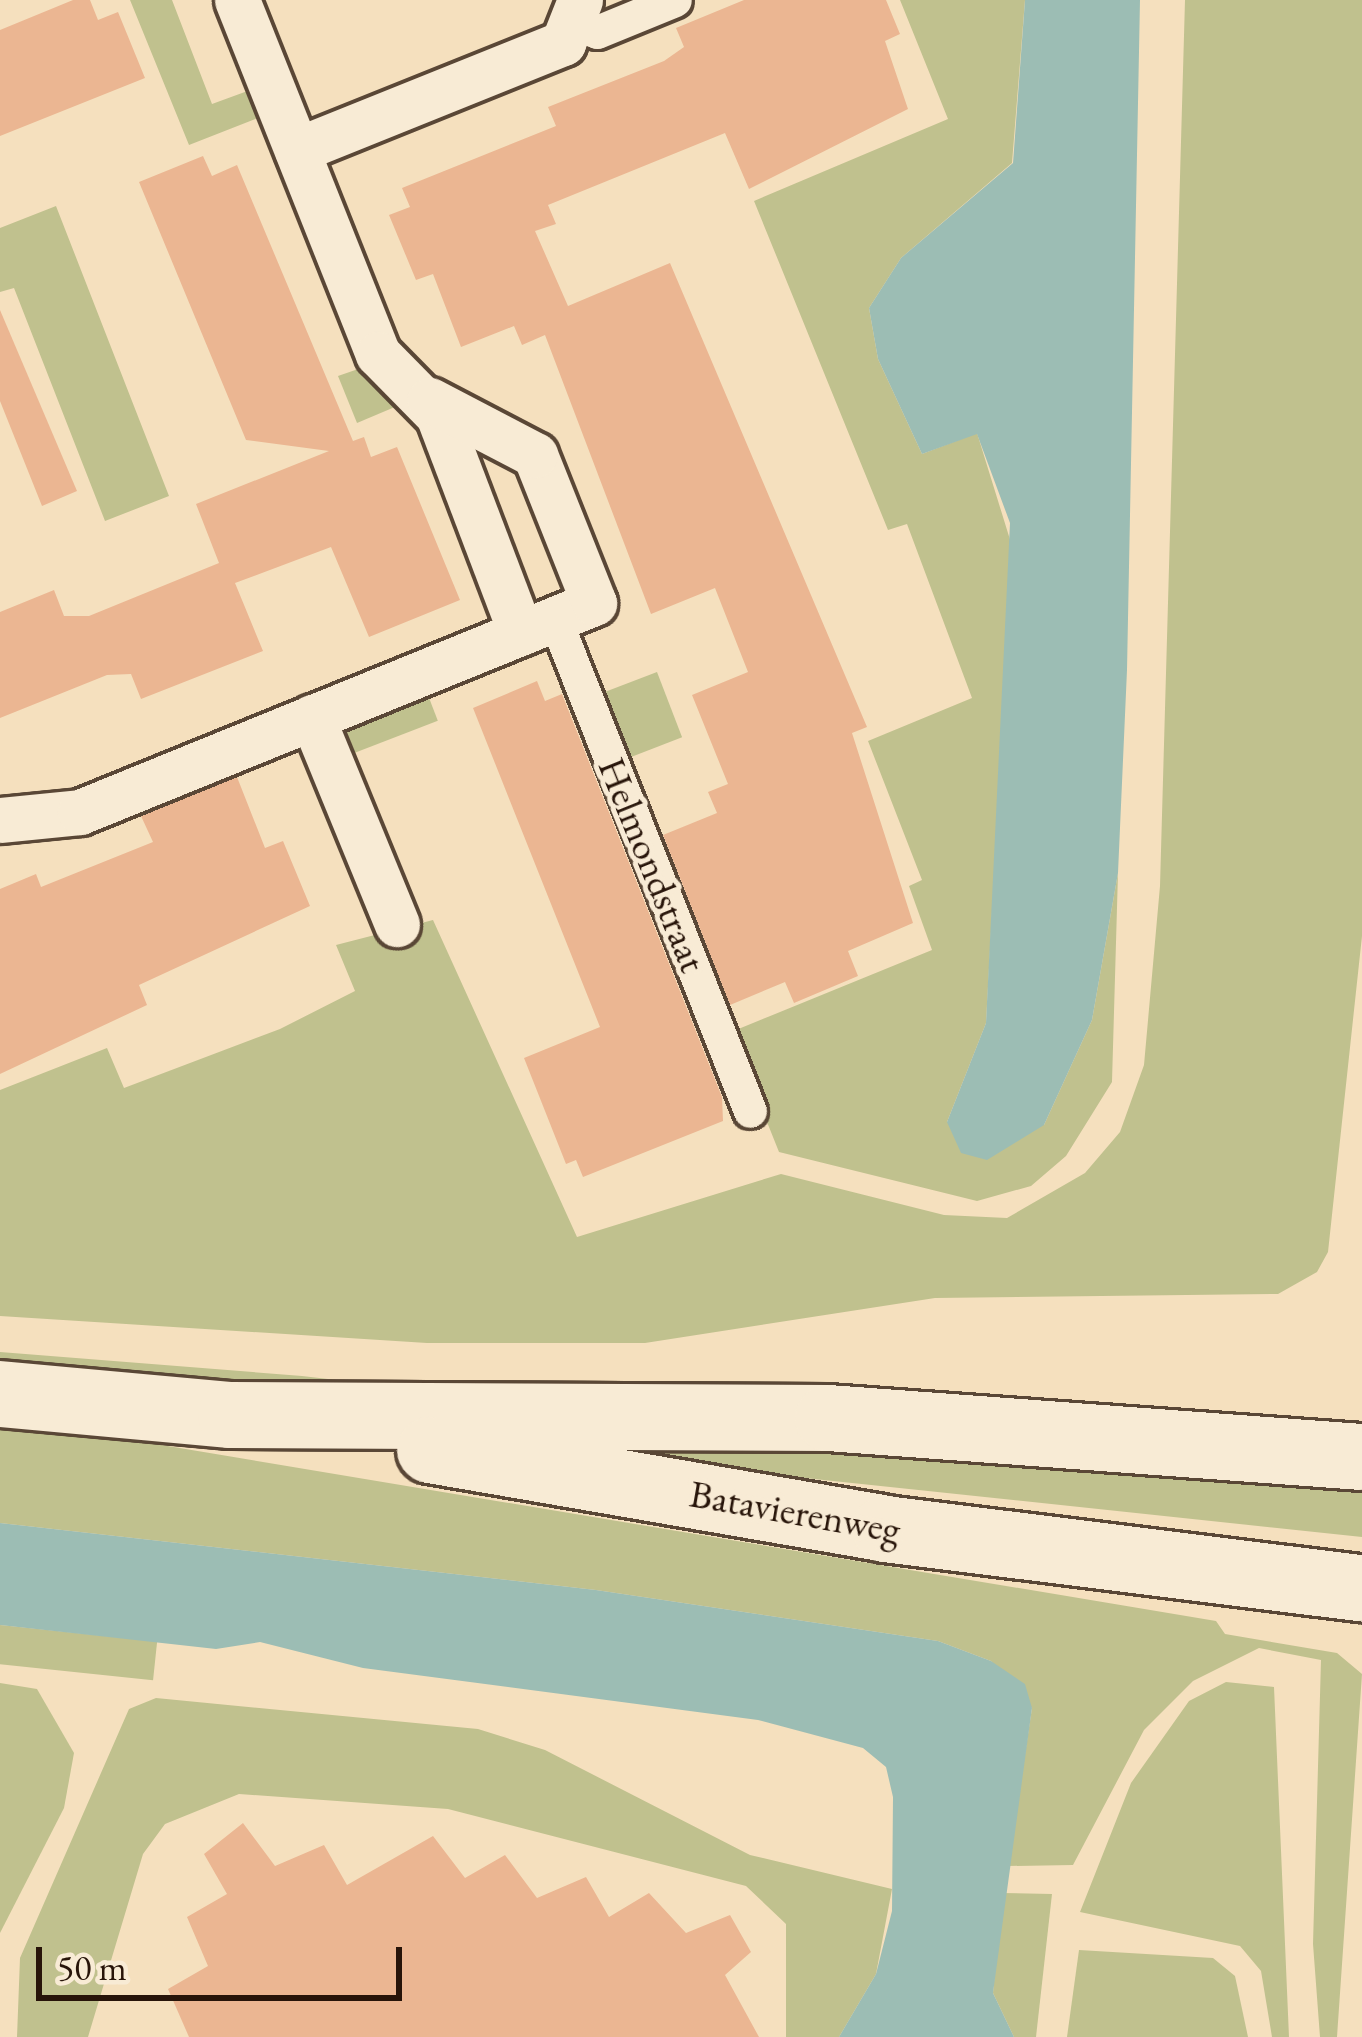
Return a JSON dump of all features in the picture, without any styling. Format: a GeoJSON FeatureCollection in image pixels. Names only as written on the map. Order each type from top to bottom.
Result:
{"type":"FeatureCollection","features":[{"type":"Feature","properties":{"kind":"main road","name":"Batavierenweg"},"geometry":{"type":"LineString","coordinates":[[0,1394],[231,1415],[885,1529],[1362,1588]]}},
{"type":"Feature","properties":{"kind":"main road","name":"Batavierenweg"},"geometry":{"type":"LineString","coordinates":[[231,1415],[829,1418],[1362,1456]]}},
{"type":"Feature","properties":{"kind":"street","name":"Helmondstraat"},"geometry":{"type":"LineString","coordinates":[[0,820],[66,817],[594,604],[535,455],[430,400],[378,354],[237,0]]}},
{"type":"Feature","properties":{"kind":"street"},"geometry":{"type":"LineString","coordinates":[[297,151],[563,43],[579,13],[597,32],[675,0]]}},
{"type":"Feature","properties":{"kind":"street","name":"Helmondstraat"},"geometry":{"type":"LineString","coordinates":[[430,400],[538,626],[750,1111]]}},
{"type":"Feature","properties":{"kind":"street"},"geometry":{"type":"LineString","coordinates":[[312,717],[397,924]]}},
{"type":"Feature","properties":{"kind":"green space"},"geometry":{"type":"Polygon","coordinates":[[[130,0],[172,0],[212,104],[253,89],[263,116],[189,145],[130,0]]]}},
{"type":"Feature","properties":{"kind":"green space"},"geometry":{"type":"Polygon","coordinates":[[[900,0],[1025,0],[1012,163],[901,258],[869,308],[878,359],[922,454],[977,433],[1012,546],[986,1023],[947,1122],[1044,1125],[1092,1020],[1118,873],[1112,1082],[1066,1156],[1031,1186],[977,1201],[779,1152],[731,1032],[932,950],[909,886],[922,880],[868,741],[972,698],[907,524],[888,530],[754,201],[948,119],[900,0]]]}},
{"type":"Feature","properties":{"kind":"green space"},"geometry":{"type":"Polygon","coordinates":[[[1185,0],[1362,0],[1362,936],[1328,1252],[1317,1272],[1278,1294],[935,1298],[645,1343],[427,1343],[0,1316],[0,1090],[107,1048],[124,1088],[280,1029],[355,991],[336,945],[433,920],[577,1237],[781,1174],[944,1215],[1007,1218],[1085,1173],[1120,1132],[1144,1065],[1160,886],[1185,0]]]}},
{"type":"Feature","properties":{"kind":"green space"},"geometry":{"type":"Polygon","coordinates":[[[56,206],[169,496],[105,521],[14,288],[0,292],[0,228],[56,206]]]}},
{"type":"Feature","properties":{"kind":"green space"},"geometry":{"type":"Polygon","coordinates":[[[364,367],[409,401],[357,423],[338,376],[364,367]]]}},
{"type":"Feature","properties":{"kind":"green space"},"geometry":{"type":"Polygon","coordinates":[[[657,672],[682,737],[630,757],[605,692],[657,672]]]}},
{"type":"Feature","properties":{"kind":"green space"},"geometry":{"type":"Polygon","coordinates":[[[426,690],[438,721],[351,754],[339,723],[426,690]]]}},
{"type":"Feature","properties":{"kind":"green space"},"geometry":{"type":"Polygon","coordinates":[[[0,1352],[302,1376],[458,1394],[0,1365],[0,1352]]]}},
{"type":"Feature","properties":{"kind":"green space"},"geometry":{"type":"Polygon","coordinates":[[[0,1418],[1216,1621],[1225,1634],[1337,1653],[1362,1674],[1337,2037],[1320,2037],[1313,1944],[1321,1660],[1259,1648],[1193,1681],[1144,1730],[1073,1865],[1008,1866],[1032,1708],[991,1661],[938,1641],[596,1590],[0,1523],[0,1418]]]}},
{"type":"Feature","properties":{"kind":"green space"},"geometry":{"type":"Polygon","coordinates":[[[659,1433],[1362,1489],[1362,1537],[673,1464],[660,1457],[659,1433]]]}},
{"type":"Feature","properties":{"kind":"green space"},"geometry":{"type":"Polygon","coordinates":[[[0,1625],[157,1642],[153,1680],[0,1664],[0,1625]]]}},
{"type":"Feature","properties":{"kind":"green space"},"geometry":{"type":"Polygon","coordinates":[[[1226,1682],[1274,1687],[1289,2037],[1272,2037],[1261,1971],[1240,1946],[1080,1912],[1131,1783],[1189,1701],[1226,1682]]]}},
{"type":"Feature","properties":{"kind":"green space"},"geometry":{"type":"Polygon","coordinates":[[[0,1683],[37,1689],[74,1753],[64,1808],[0,1933],[0,1683]]]}},
{"type":"Feature","properties":{"kind":"green space"},"geometry":{"type":"Polygon","coordinates":[[[156,1698],[478,1729],[545,1750],[750,1855],[892,1889],[876,1974],[839,2037],[786,2037],[786,1924],[746,1886],[448,1809],[239,1794],[165,1824],[143,1854],[88,2037],[17,2037],[20,1958],[129,1709],[156,1698]]]}},
{"type":"Feature","properties":{"kind":"green space"},"geometry":{"type":"Polygon","coordinates":[[[1002,1893],[1052,1894],[1036,2037],[1014,2037],[993,1993],[1002,1893]]]}},
{"type":"Feature","properties":{"kind":"green space"},"geometry":{"type":"Polygon","coordinates":[[[1079,1950],[1213,1958],[1235,1976],[1248,2037],[1067,2037],[1079,1950]]]}},
{"type":"Feature","properties":{"kind":"water"},"geometry":{"type":"Polygon","coordinates":[[[1025,0],[1140,0],[1127,670],[1118,873],[1092,1020],[1044,1125],[987,1160],[961,1153],[947,1122],[986,1023],[1010,523],[977,434],[922,454],[878,359],[869,308],[901,258],[1013,163],[1025,0]]]}},
{"type":"Feature","properties":{"kind":"water"},"geometry":{"type":"Polygon","coordinates":[[[0,1523],[596,1590],[938,1641],[991,1661],[1025,1684],[1032,1708],[993,1993],[1014,2037],[839,2037],[876,1974],[892,1911],[893,1797],[886,1767],[863,1748],[758,1720],[363,1668],[260,1642],[216,1649],[0,1625],[0,1523]]]}},
{"type":"Feature","properties":{"kind":"building"},"geometry":{"type":"Polygon","coordinates":[[[73,0],[90,0],[98,20],[118,12],[145,78],[0,136],[0,30],[73,0]]]}},
{"type":"Feature","properties":{"kind":"building"},"geometry":{"type":"Polygon","coordinates":[[[744,0],[886,0],[900,34],[885,41],[908,109],[749,189],[725,133],[548,205],[556,224],[535,231],[568,306],[670,263],[867,727],[852,733],[913,923],[848,951],[858,976],[794,1003],[785,982],[730,1005],[663,835],[717,813],[708,792],[728,784],[692,695],[748,672],[715,588],[651,614],[545,335],[522,345],[514,326],[461,347],[433,274],[416,280],[389,215],[410,207],[402,188],[556,126],[548,107],[664,61],[684,47],[676,28],[744,0]]]}},
{"type":"Feature","properties":{"kind":"building"},"geometry":{"type":"Polygon","coordinates":[[[203,156],[212,176],[237,165],[353,441],[364,437],[371,457],[397,447],[460,600],[369,637],[331,547],[235,583],[263,651],[141,699],[131,674],[107,675],[0,718],[0,612],[54,590],[64,616],[89,616],[219,563],[196,504],[329,451],[246,440],[139,182],[203,156]]]}},
{"type":"Feature","properties":{"kind":"building"},"geometry":{"type":"Polygon","coordinates":[[[0,310],[77,491],[42,506],[0,401],[0,310]]]}},
{"type":"Feature","properties":{"kind":"building"},"geometry":{"type":"Polygon","coordinates":[[[537,681],[545,701],[562,694],[722,1097],[723,1121],[583,1177],[576,1160],[566,1164],[524,1058],[600,1027],[473,708],[537,681]]]}},
{"type":"Feature","properties":{"kind":"building"},"geometry":{"type":"Polygon","coordinates":[[[237,777],[265,848],[283,841],[310,906],[139,985],[147,1005],[0,1074],[0,889],[36,874],[41,887],[153,842],[141,816],[237,777]]]}},
{"type":"Feature","properties":{"kind":"building"},"geometry":{"type":"Polygon","coordinates":[[[243,1823],[275,1866],[324,1845],[347,1885],[433,1836],[465,1878],[505,1855],[537,1898],[586,1877],[609,1917],[649,1893],[686,1933],[730,1915],[751,1952],[725,1975],[759,2037],[189,2037],[168,1989],[208,1966],[187,1917],[227,1894],[204,1854],[243,1823]]]}}]}
